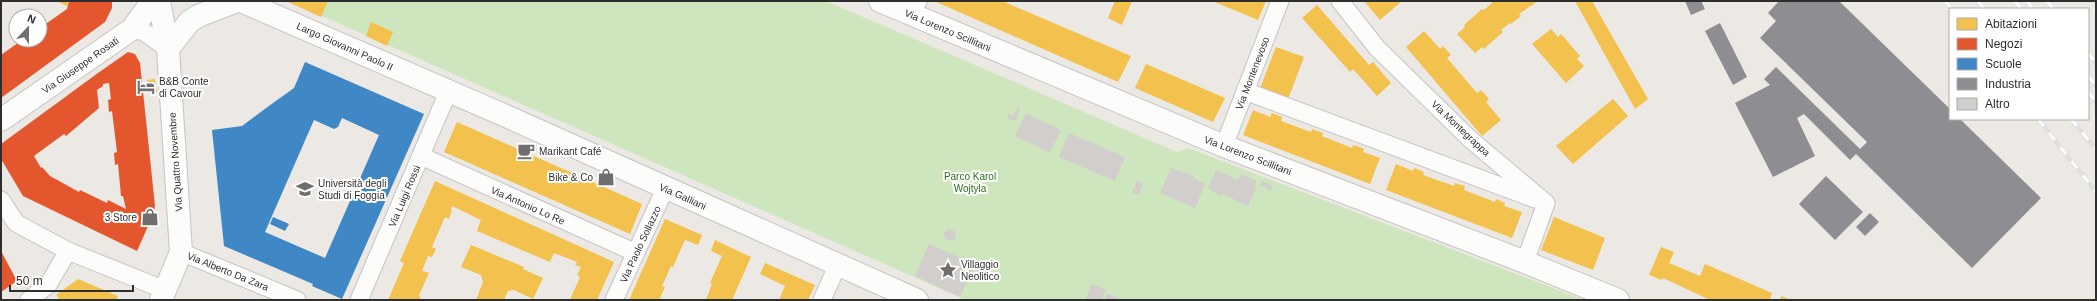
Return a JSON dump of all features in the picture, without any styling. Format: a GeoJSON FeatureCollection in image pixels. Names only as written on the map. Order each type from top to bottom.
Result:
{"type":"FeatureCollection","features":[{"type":"Feature","properties":{"kind":"street","name":"Via Giuseppe Rosati"},"geometry":{"type":"LineString","coordinates":[[1,120],[132,29],[149,6],[150,1]]}},
{"type":"Feature","properties":{"kind":"street","name":"Via Quattro Novembre"},"geometry":{"type":"LineString","coordinates":[[160,1],[168,49],[181,252]]}},
{"type":"Feature","properties":{"kind":"street"},"geometry":{"type":"LineString","coordinates":[[132,29],[144,32],[168,49],[189,22],[198,16],[237,1]]}},
{"type":"Feature","properties":{"kind":"street","name":"Largo Giovanni Paolo II"},"geometry":{"type":"LineString","coordinates":[[241,1],[448,92]]}},
{"type":"Feature","properties":{"kind":"street","name":"Via Lorenzo Scillitani"},"geometry":{"type":"LineString","coordinates":[[880,1],[915,8],[1224,146],[1618,300]]}},
{"type":"Feature","properties":{"kind":"street","name":"Via Montenevoso"},"geometry":{"type":"LineString","coordinates":[[1224,146],[1280,1]]}},
{"type":"Feature","properties":{"kind":"street","name":"Via Montegrappa"},"geometry":{"type":"LineString","coordinates":[[1340,1],[1378,48],[1471,140],[1546,203]]}},
{"type":"Feature","properties":{"kind":"street"},"geometry":{"type":"LineString","coordinates":[[1245,91],[1546,203],[1524,262]]}},
{"type":"Feature","properties":{"kind":"street","name":"Via Luigi Rossi"},"geometry":{"type":"LineString","coordinates":[[359,300],[448,92]]}},
{"type":"Feature","properties":{"kind":"street","name":"Via Galliani"},"geometry":{"type":"LineString","coordinates":[[448,92],[917,300]]}},
{"type":"Feature","properties":{"kind":"street","name":"Via Antonio Lo Re"},"geometry":{"type":"LineString","coordinates":[[421,156],[636,253]]}},
{"type":"Feature","properties":{"kind":"street","name":"Via Paolo Sollazzo"},"geometry":{"type":"LineString","coordinates":[[614,300],[665,189]]}},
{"type":"Feature","properties":{"kind":"street"},"geometry":{"type":"LineString","coordinates":[[1,200],[16,223],[68,251],[163,295],[181,252]]}},
{"type":"Feature","properties":{"kind":"street"},"geometry":{"type":"LineString","coordinates":[[29,300],[48,285],[68,251]]}},
{"type":"Feature","properties":{"kind":"street","name":"Via Alberto Da Zara"},"geometry":{"type":"LineString","coordinates":[[181,252],[297,300]]}},
{"type":"Feature","properties":{"kind":"street"},"geometry":{"type":"LineString","coordinates":[[822,300],[838,264]]}},
{"type":"Feature","properties":{"kind":"green space","name":"Parco Karol Wojtyla"},"geometry":{"type":"Polygon","coordinates":[[[288,1],[826,1],[1177,152],[1188,148],[1584,300],[966,300],[288,1]]]}},
{"type":"Feature","properties":{"kind":"building: Abitazioni"},"geometry":{"type":"Polygon","coordinates":[[[56,1],[69,1],[67,6],[56,1]]]}},
{"type":"Feature","properties":{"kind":"building: Abitazioni"},"geometry":{"type":"Polygon","coordinates":[[[286,1],[328,1],[321,17],[286,1]]]}},
{"type":"Feature","properties":{"kind":"building: Abitazioni"},"geometry":{"type":"Polygon","coordinates":[[[934,1],[1002,1],[1131,56],[1118,82],[934,1]]]}},
{"type":"Feature","properties":{"kind":"building: Abitazioni"},"geometry":{"type":"Polygon","coordinates":[[[1115,1],[1132,1],[1122,25],[1108,18],[1115,1]]]}},
{"type":"Feature","properties":{"kind":"building: Abitazioni"},"geometry":{"type":"Polygon","coordinates":[[[1212,1],[1266,1],[1258,20],[1212,1]]]}},
{"type":"Feature","properties":{"kind":"building: Abitazioni"},"geometry":{"type":"Polygon","coordinates":[[[1364,1],[1402,1],[1380,20],[1364,1]]]}},
{"type":"Feature","properties":{"kind":"building: Abitazioni"},"geometry":{"type":"Polygon","coordinates":[[[1494,1],[1538,1],[1519,14],[1521,16],[1501,30],[1503,32],[1484,49],[1482,47],[1475,53],[1457,34],[1465,27],[1464,25],[1482,9],[1484,10],[1494,1]]]}},
{"type":"Feature","properties":{"kind":"building: Abitazioni"},"geometry":{"type":"Polygon","coordinates":[[[1575,1],[1592,1],[1648,99],[1635,109],[1575,1]]]}},
{"type":"Feature","properties":{"kind":"building: Abitazioni"},"geometry":{"type":"Polygon","coordinates":[[[1317,5],[1369,65],[1373,62],[1391,83],[1377,96],[1353,69],[1350,72],[1302,18],[1317,5]]]}},
{"type":"Feature","properties":{"kind":"building: Abitazioni"},"geometry":{"type":"Polygon","coordinates":[[[371,22],[393,32],[387,46],[366,36],[371,22]]]}},
{"type":"Feature","properties":{"kind":"building: Abitazioni"},"geometry":{"type":"Polygon","coordinates":[[[1551,29],[1558,37],[1561,34],[1580,56],[1577,59],[1584,66],[1566,83],[1532,44],[1551,29]]]}},
{"type":"Feature","properties":{"kind":"building: Abitazioni"},"geometry":{"type":"Polygon","coordinates":[[[1424,31],[1440,49],[1443,46],[1451,55],[1447,58],[1477,93],[1481,90],[1489,99],[1486,102],[1501,120],[1482,136],[1406,47],[1424,31]]]}},
{"type":"Feature","properties":{"kind":"building: Abitazioni"},"geometry":{"type":"Polygon","coordinates":[[[1276,47],[1304,57],[1287,102],[1259,91],[1276,47]]]}},
{"type":"Feature","properties":{"kind":"building: Abitazioni"},"geometry":{"type":"Polygon","coordinates":[[[1146,64],[1225,98],[1213,122],[1135,88],[1146,64]]]}},
{"type":"Feature","properties":{"kind":"building: Abitazioni"},"geometry":{"type":"Polygon","coordinates":[[[155,79],[157,92],[148,93],[147,80],[155,79]]]}},
{"type":"Feature","properties":{"kind":"building: Abitazioni"},"geometry":{"type":"Polygon","coordinates":[[[1613,99],[1628,116],[1573,164],[1556,146],[1613,99]]]}},
{"type":"Feature","properties":{"kind":"building: Abitazioni"},"geometry":{"type":"Polygon","coordinates":[[[1253,110],[1270,117],[1272,113],[1282,117],[1281,121],[1311,132],[1312,129],[1323,133],[1322,136],[1352,148],[1353,145],[1357,146],[1364,149],[1363,152],[1380,158],[1370,184],[1243,135],[1253,110]]]}},
{"type":"Feature","properties":{"kind":"building: Abitazioni"},"geometry":{"type":"Polygon","coordinates":[[[457,122],[642,204],[630,234],[444,152],[457,122]]]}},
{"type":"Feature","properties":{"kind":"building: Abitazioni"},"geometry":{"type":"Polygon","coordinates":[[[1396,164],[1413,171],[1414,168],[1424,172],[1423,175],[1454,186],[1455,183],[1465,186],[1464,190],[1495,202],[1496,199],[1505,203],[1504,206],[1522,212],[1512,238],[1386,190],[1396,164]]]}},
{"type":"Feature","properties":{"kind":"building: Abitazioni"},"geometry":{"type":"Polygon","coordinates":[[[435,181],[614,262],[597,300],[570,300],[580,277],[577,275],[581,267],[575,265],[577,262],[554,253],[550,262],[477,231],[481,220],[452,206],[449,219],[445,217],[432,247],[436,249],[432,257],[428,256],[422,271],[429,273],[419,295],[421,300],[388,300],[404,263],[400,261],[435,181]]]}},
{"type":"Feature","properties":{"kind":"building: Abitazioni"},"geometry":{"type":"Polygon","coordinates":[[[1554,217],[1605,238],[1593,270],[1541,250],[1554,217]]]}},
{"type":"Feature","properties":{"kind":"building: Abitazioni"},"geometry":{"type":"Polygon","coordinates":[[[665,219],[702,235],[698,245],[685,240],[673,267],[671,266],[662,286],[665,287],[659,300],[629,300],[665,219]]]}},
{"type":"Feature","properties":{"kind":"building: Abitazioni"},"geometry":{"type":"Polygon","coordinates":[[[715,240],[751,257],[732,300],[706,300],[712,284],[710,283],[722,256],[711,251],[715,240]]]}},
{"type":"Feature","properties":{"kind":"building: Abitazioni"},"geometry":{"type":"Polygon","coordinates":[[[471,245],[524,267],[523,269],[543,278],[533,299],[514,290],[508,291],[504,300],[476,300],[483,282],[481,275],[461,267],[471,245]]]}},
{"type":"Feature","properties":{"kind":"building: Abitazioni"},"geometry":{"type":"Polygon","coordinates":[[[1661,247],[1674,252],[1669,263],[1700,276],[1705,264],[1772,293],[1770,300],[1710,300],[1663,278],[1662,280],[1649,275],[1661,247]]]}},
{"type":"Feature","properties":{"kind":"building: Abitazioni"},"geometry":{"type":"Polygon","coordinates":[[[765,263],[815,285],[808,300],[779,300],[785,286],[760,274],[765,263]]]}},
{"type":"Feature","properties":{"kind":"building: Abitazioni"},"geometry":{"type":"Polygon","coordinates":[[[78,279],[118,296],[116,300],[60,300],[56,295],[78,279]]]}},
{"type":"Feature","properties":{"kind":"building: Abitazioni"},"geometry":{"type":"Polygon","coordinates":[[[1781,296],[1791,300],[1780,300],[1781,296]]]}},
{"type":"Feature","properties":{"kind":"building: Negozi"},"geometry":{"type":"Polygon","coordinates":[[[69,1],[112,1],[112,8],[105,22],[1,98],[1,55],[11,48],[48,48],[48,22],[67,9],[69,1]]]}},
{"type":"Feature","properties":{"kind":"building: Negozi"},"geometry":{"type":"Polygon","coordinates":[[[128,52],[135,54],[140,63],[155,206],[153,215],[137,251],[23,196],[1,159],[1,144],[128,52]],[[109,83],[103,84],[103,86],[97,90],[99,108],[66,136],[64,134],[34,156],[41,168],[42,167],[50,176],[79,192],[80,190],[107,203],[108,200],[126,209],[123,196],[121,196],[118,164],[115,165],[114,153],[117,152],[112,111],[109,112],[108,100],[111,99],[109,83]]]}},
{"type":"Feature","properties":{"kind":"building: Negozi"},"geometry":{"type":"Polygon","coordinates":[[[1,251],[17,281],[1,292],[1,251]]]}},
{"type":"Feature","properties":{"kind":"building: Scuole","name":"Università degli Studi di Foggia"},"geometry":{"type":"Polygon","coordinates":[[[305,62],[424,114],[342,299],[312,286],[313,284],[224,246],[212,130],[242,126],[294,88],[305,62]],[[342,118],[338,127],[334,129],[314,120],[265,232],[325,258],[379,135],[342,118]]]}},
{"type":"Feature","properties":{"kind":"building: Scuole"},"geometry":{"type":"Polygon","coordinates":[[[273,217],[289,224],[285,231],[270,224],[273,217]]]}},
{"type":"Feature","properties":{"kind":"building: Industria"},"geometry":{"type":"Polygon","coordinates":[[[1685,1],[1701,1],[1705,9],[1691,15],[1685,1]]]}},
{"type":"Feature","properties":{"kind":"building: Industria"},"geometry":{"type":"Polygon","coordinates":[[[1779,1],[1839,1],[1949,108],[1949,120],[1961,120],[2041,198],[1972,268],[1856,154],[1850,160],[1804,114],[1797,118],[1815,156],[1773,177],[1735,103],[1770,85],[1764,79],[1776,67],[1860,149],[1867,142],[1760,38],[1776,21],[1768,13],[1779,1]]]}},
{"type":"Feature","properties":{"kind":"building: Industria"},"geometry":{"type":"Polygon","coordinates":[[[1720,23],[1747,77],[1733,85],[1705,31],[1720,23]]]}},
{"type":"Feature","properties":{"kind":"building: Industria"},"geometry":{"type":"Polygon","coordinates":[[[1826,176],[1863,212],[1835,240],[1799,204],[1826,176]]]}},
{"type":"Feature","properties":{"kind":"building: Industria"},"geometry":{"type":"Polygon","coordinates":[[[1870,213],[1879,222],[1865,236],[1856,227],[1870,213]]]}},
{"type":"Feature","properties":{"kind":"building: Altro"},"geometry":{"type":"Polygon","coordinates":[[[1017,107],[1020,108],[1016,121],[1007,118],[1009,114],[1014,116],[1017,107]]]}},
{"type":"Feature","properties":{"kind":"building: Altro"},"geometry":{"type":"Polygon","coordinates":[[[1026,113],[1061,130],[1050,153],[1015,136],[1026,113]]]}},
{"type":"Feature","properties":{"kind":"building: Altro"},"geometry":{"type":"Polygon","coordinates":[[[1069,133],[1125,157],[1115,181],[1059,157],[1069,133]]]}},
{"type":"Feature","properties":{"kind":"building: Altro"},"geometry":{"type":"Polygon","coordinates":[[[1171,168],[1194,176],[1193,178],[1205,184],[1195,208],[1160,193],[1171,168]]]}},
{"type":"Feature","properties":{"kind":"building: Altro"},"geometry":{"type":"Polygon","coordinates":[[[1216,170],[1238,180],[1241,174],[1257,181],[1254,187],[1256,188],[1248,206],[1222,194],[1221,196],[1208,188],[1216,170]]]}},
{"type":"Feature","properties":{"kind":"building: Altro"},"geometry":{"type":"Polygon","coordinates":[[[1137,180],[1143,183],[1139,195],[1132,193],[1137,180]]]}},
{"type":"Feature","properties":{"kind":"building: Altro"},"geometry":{"type":"Polygon","coordinates":[[[1262,181],[1273,186],[1271,191],[1260,185],[1262,181]]]}},
{"type":"Feature","properties":{"kind":"building: Altro"},"geometry":{"type":"Polygon","coordinates":[[[952,229],[955,230],[955,240],[948,241],[945,240],[944,233],[945,230],[952,229]]]}},
{"type":"Feature","properties":{"kind":"building: Altro"},"geometry":{"type":"Polygon","coordinates":[[[929,244],[975,264],[960,297],[915,276],[929,244]]]}},
{"type":"Feature","properties":{"kind":"building: Altro"},"geometry":{"type":"Polygon","coordinates":[[[1092,284],[1106,290],[1102,299],[1104,300],[1090,300],[1086,298],[1092,284]]]}},
{"type":"Feature","properties":{"kind":"building: Altro"},"geometry":{"type":"Polygon","coordinates":[[[1107,293],[1120,299],[1120,300],[1104,300],[1107,293]]]}},
{"type":"Feature","properties":{"kind":"railway"},"geometry":{"type":"LineString","coordinates":[[1945,1],[1951,8]]}},
{"type":"Feature","properties":{"kind":"railway"},"geometry":{"type":"LineString","coordinates":[[1978,1],[1983,8]]}},
{"type":"Feature","properties":{"kind":"railway"},"geometry":{"type":"LineString","coordinates":[[2015,1],[2020,8]]}},
{"type":"Feature","properties":{"kind":"railway"},"geometry":{"type":"LineString","coordinates":[[2027,1],[2032,8]]}},
{"type":"Feature","properties":{"kind":"railway"},"geometry":{"type":"LineString","coordinates":[[2047,1],[2052,8]]}},
{"type":"Feature","properties":{"kind":"railway"},"geometry":{"type":"LineString","coordinates":[[2089,54],[2096,63]]}},
{"type":"Feature","properties":{"kind":"railway"},"geometry":{"type":"LineString","coordinates":[[2089,77],[2096,86]]}},
{"type":"Feature","properties":{"kind":"railway"},"geometry":{"type":"LineString","coordinates":[[2089,93],[2096,102]]}},
{"type":"Feature","properties":{"kind":"railway"},"geometry":{"type":"LineString","coordinates":[[2039,120],[2096,192]]}},
{"type":"Feature","properties":{"kind":"railway"},"geometry":{"type":"LineString","coordinates":[[2072,120],[2096,149]]}},
{"type":"Feature","properties":{"kind":"place","name":"B&B Conte di Cavour"},"geometry":{"type":"Point","coordinates":[146,87]}},
{"type":"Feature","properties":{"kind":"place","name":"Marikant Café"},"geometry":{"type":"Point","coordinates":[526,151]}},
{"type":"Feature","properties":{"kind":"place","name":"Bike & Co"},"geometry":{"type":"Point","coordinates":[606,177]}},
{"type":"Feature","properties":{"kind":"place","name":"Università degli Studi di Foggia"},"geometry":{"type":"Point","coordinates":[305,189]}},
{"type":"Feature","properties":{"kind":"place","name":"3 Store"},"geometry":{"type":"Point","coordinates":[150,217]}},
{"type":"Feature","properties":{"kind":"place","name":"Villaggio Neolitico"},"geometry":{"type":"Point","coordinates":[948,270]}}]}
